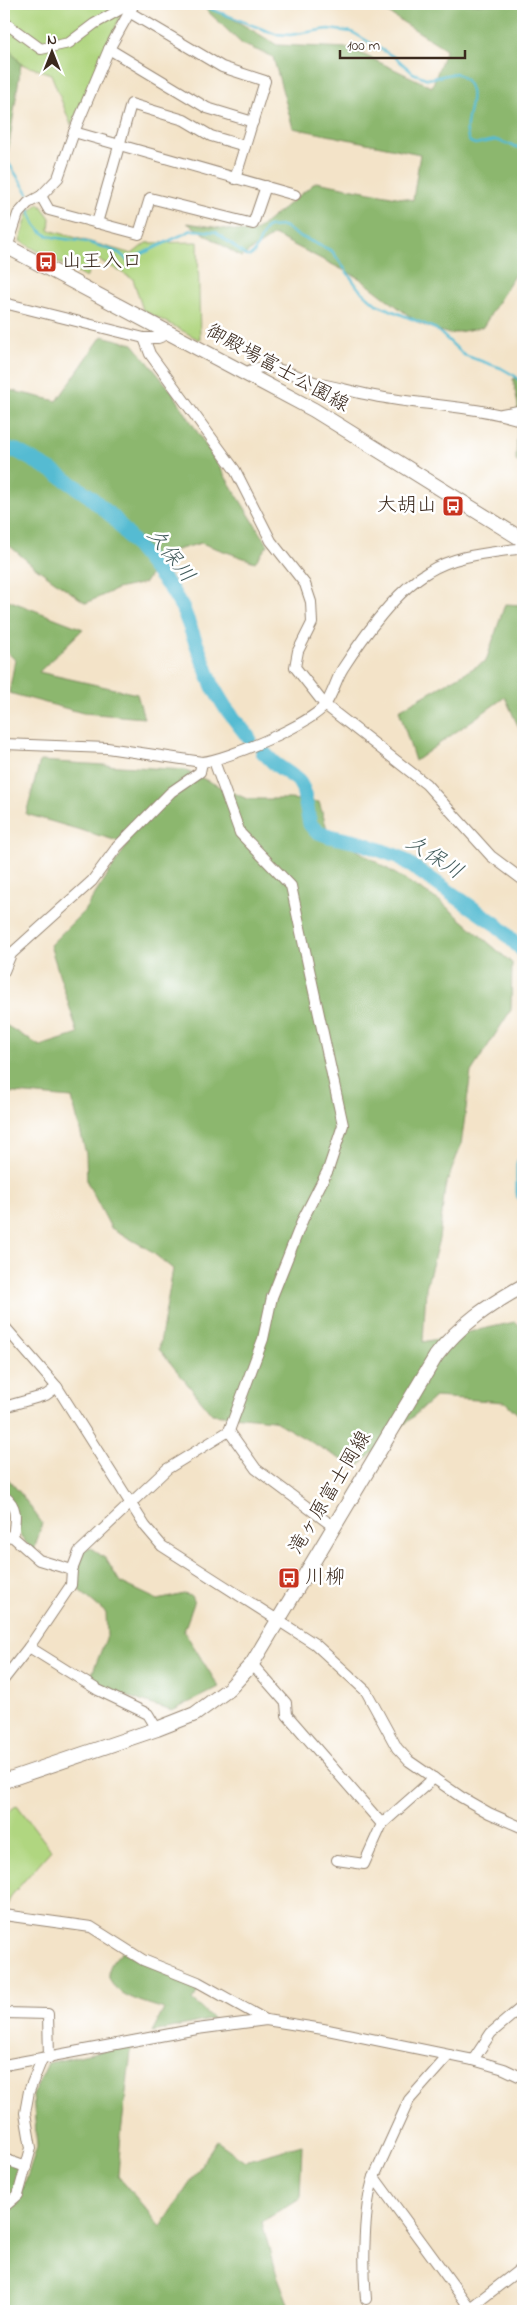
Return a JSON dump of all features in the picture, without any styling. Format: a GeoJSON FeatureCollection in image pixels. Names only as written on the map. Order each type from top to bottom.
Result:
{"type":"FeatureCollection","features":[{"type":"Feature","properties":{"kind":"main road","name":"御殿場富士公園線"},"geometry":{"type":"LineString","coordinates":[[5,250],[171,333],[246,373],[366,441],[523,540]]}},
{"type":"Feature","properties":{"kind":"main road","name":"滝ヶ原富士岡線"},"geometry":{"type":"LineString","coordinates":[[4,1781],[157,1729],[194,1714],[229,1689],[252,1664],[417,1386],[446,1342],[475,1315],[523,1286]]}},
{"type":"Feature","properties":{"kind":"street"},"geometry":{"type":"LineString","coordinates":[[4,22],[41,50],[70,44],[94,24],[131,7]]}},
{"type":"Feature","properties":{"kind":"street"},"geometry":{"type":"LineString","coordinates":[[5,250],[18,214],[28,203],[41,196],[58,178],[74,132],[109,50],[131,7]]}},
{"type":"Feature","properties":{"kind":"street"},"geometry":{"type":"LineString","coordinates":[[131,7],[222,67],[265,81],[235,179]]}},
{"type":"Feature","properties":{"kind":"street"},"geometry":{"type":"LineString","coordinates":[[109,50],[207,108],[253,122]]}},
{"type":"Feature","properties":{"kind":"street"},"geometry":{"type":"LineString","coordinates":[[98,223],[132,104],[184,120],[211,136],[246,146]]}},
{"type":"Feature","properties":{"kind":"street"},"geometry":{"type":"LineString","coordinates":[[74,132],[295,195]]}},
{"type":"Feature","properties":{"kind":"street"},"geometry":{"type":"LineString","coordinates":[[41,196],[49,210],[139,234],[150,198],[253,224],[266,186]]}},
{"type":"Feature","properties":{"kind":"street"},"geometry":{"type":"LineString","coordinates":[[4,302],[144,338],[158,338],[171,333]]}},
{"type":"Feature","properties":{"kind":"street"},"geometry":{"type":"LineString","coordinates":[[144,338],[150,354],[235,470],[271,541],[305,584],[311,602],[312,623],[298,651],[295,667],[304,681],[325,705],[426,784],[491,856],[523,880]]}},
{"type":"Feature","properties":{"kind":"street"},"geometry":{"type":"LineString","coordinates":[[246,373],[258,368],[270,367],[306,380],[390,399],[501,414],[523,421]]}},
{"type":"Feature","properties":{"kind":"street"},"geometry":{"type":"LineString","coordinates":[[501,414],[523,410]]}},
{"type":"Feature","properties":{"kind":"street"},"geometry":{"type":"LineString","coordinates":[[4,744],[107,748],[202,762],[214,761],[270,738],[312,715],[325,705],[344,668],[365,636],[384,612],[428,572],[459,558],[523,548]]}},
{"type":"Feature","properties":{"kind":"street"},"geometry":{"type":"LineString","coordinates":[[4,1679],[29,1647],[71,1584],[72,1570],[79,1552],[166,1469],[229,1431],[263,1339],[272,1297],[303,1219],[328,1170],[343,1125],[291,886],[240,834],[214,761]]}},
{"type":"Feature","properties":{"kind":"street"},"geometry":{"type":"LineString","coordinates":[[4,971],[11,954],[92,881],[116,847],[171,792],[200,772],[202,762]]}},
{"type":"Feature","properties":{"kind":"street"},"geometry":{"type":"LineString","coordinates":[[4,1326],[57,1387],[145,1526],[162,1546],[315,1644],[358,1681],[375,1706],[397,1748],[408,1761],[489,1813],[523,1828]]}},
{"type":"Feature","properties":{"kind":"street"},"geometry":{"type":"LineString","coordinates":[[4,1407],[46,1395],[57,1387]]}},
{"type":"Feature","properties":{"kind":"street"},"geometry":{"type":"LineString","coordinates":[[229,1431],[256,1469],[334,1527]]}},
{"type":"Feature","properties":{"kind":"street"},"geometry":{"type":"LineString","coordinates":[[4,1496],[11,1501],[16,1512],[9,1536],[39,1560],[72,1570]]}},
{"type":"Feature","properties":{"kind":"street"},"geometry":{"type":"LineString","coordinates":[[29,1647],[93,1687],[148,1714],[157,1729]]}},
{"type":"Feature","properties":{"kind":"street"},"geometry":{"type":"LineString","coordinates":[[252,1664],[286,1703],[287,1715],[382,1824]]}},
{"type":"Feature","properties":{"kind":"street"},"geometry":{"type":"LineString","coordinates":[[337,1860],[364,1864],[382,1824],[434,1778]]}},
{"type":"Feature","properties":{"kind":"street"},"geometry":{"type":"LineString","coordinates":[[4,1915],[91,1927],[143,1960],[198,1982],[266,2020]]}},
{"type":"Feature","properties":{"kind":"street"},"geometry":{"type":"LineString","coordinates":[[473,2060],[491,2033],[523,2006]]}},
{"type":"Feature","properties":{"kind":"street"},"geometry":{"type":"LineString","coordinates":[[4,2013],[48,2014],[45,2059],[29,2092],[25,2113],[31,2148],[18,2195],[4,2207]]}},
{"type":"Feature","properties":{"kind":"street"},"geometry":{"type":"LineString","coordinates":[[4,2065],[197,2030],[266,2020],[323,2029],[473,2060],[504,2069],[523,2078]]}},
{"type":"Feature","properties":{"kind":"street"},"geometry":{"type":"LineString","coordinates":[[366,2299],[364,2250],[370,2189],[374,2177],[409,2100],[449,2055]]}},
{"type":"Feature","properties":{"kind":"street"},"geometry":{"type":"LineString","coordinates":[[4,2159],[26,2167]]}},
{"type":"Feature","properties":{"kind":"street"},"geometry":{"type":"LineString","coordinates":[[374,2177],[470,2308],[523,2267]]}},
{"type":"Feature","properties":{"kind":"green space"},"geometry":{"type":"Polygon","coordinates":[[[4,4],[126,4],[71,125],[51,74],[21,64],[4,41],[4,4]]]}},
{"type":"Feature","properties":{"kind":"green space"},"geometry":{"type":"Polygon","coordinates":[[[200,4],[230,17],[277,45],[349,48],[432,87],[446,49],[374,4],[523,4],[523,268],[515,274],[483,327],[449,334],[420,324],[359,278],[274,235],[241,257],[187,223],[253,233],[316,182],[413,200],[420,154],[293,128],[273,57],[242,44],[200,4]]]}},
{"type":"Feature","properties":{"kind":"green space"},"geometry":{"type":"Polygon","coordinates":[[[4,43],[21,64],[7,159],[4,156],[4,43]]]}},
{"type":"Feature","properties":{"kind":"green space"},"geometry":{"type":"Polygon","coordinates":[[[39,203],[50,218],[49,230],[132,254],[146,243],[198,242],[200,340],[143,310],[133,279],[94,257],[86,278],[20,241],[28,213],[39,203]]]}},
{"type":"Feature","properties":{"kind":"green space"},"geometry":{"type":"Polygon","coordinates":[[[102,336],[133,344],[173,393],[268,545],[255,562],[201,543],[163,554],[145,583],[117,589],[86,603],[32,565],[4,541],[4,389],[57,401],[102,336]]]}},
{"type":"Feature","properties":{"kind":"green space"},"geometry":{"type":"Polygon","coordinates":[[[523,378],[523,466],[516,461],[518,405],[513,379],[523,378]]]}},
{"type":"Feature","properties":{"kind":"green space"},"geometry":{"type":"Polygon","coordinates":[[[8,600],[83,629],[39,672],[137,694],[144,718],[83,713],[9,693],[15,660],[4,649],[4,610],[8,600]]]}},
{"type":"Feature","properties":{"kind":"green space"},"geometry":{"type":"Polygon","coordinates":[[[505,604],[523,605],[523,737],[505,697],[415,761],[399,710],[486,661],[505,604]]]}},
{"type":"Feature","properties":{"kind":"green space"},"geometry":{"type":"Polygon","coordinates":[[[40,761],[184,770],[247,799],[290,799],[319,802],[328,832],[441,902],[512,963],[511,1010],[471,1072],[461,1145],[445,1188],[439,1239],[426,1288],[423,1342],[515,1322],[523,1328],[523,1419],[505,1402],[435,1397],[356,1468],[273,1420],[212,1414],[159,1349],[173,1269],[148,1249],[111,1228],[87,1182],[86,1154],[72,1098],[4,1092],[4,1024],[40,1046],[78,1034],[50,945],[84,911],[128,844],[26,814],[40,761]]]}},
{"type":"Feature","properties":{"kind":"green space"},"geometry":{"type":"Polygon","coordinates":[[[4,1474],[42,1523],[34,1551],[26,1543],[10,1516],[5,1496],[4,1474]]]}},
{"type":"Feature","properties":{"kind":"green space"},"geometry":{"type":"Polygon","coordinates":[[[91,1548],[106,1559],[120,1582],[158,1600],[184,1594],[191,1596],[194,1603],[184,1631],[219,1687],[172,1711],[88,1684],[107,1636],[106,1613],[74,1586],[73,1568],[82,1550],[91,1548]]]}},
{"type":"Feature","properties":{"kind":"green space"},"geometry":{"type":"Polygon","coordinates":[[[17,1805],[51,1850],[11,1896],[6,1908],[4,1907],[4,1815],[17,1805]]]}},
{"type":"Feature","properties":{"kind":"green space"},"geometry":{"type":"Polygon","coordinates":[[[122,1951],[199,1988],[193,2000],[213,2019],[152,2032],[164,2009],[125,1995],[116,1989],[111,1982],[109,1973],[112,1963],[122,1951]]]}},
{"type":"Feature","properties":{"kind":"green space"},"geometry":{"type":"Polygon","coordinates":[[[132,2044],[121,2133],[118,2176],[161,2227],[217,2141],[245,2161],[302,2145],[300,2198],[262,2222],[274,2267],[291,2311],[4,2311],[4,2213],[18,2204],[37,2147],[33,2095],[48,2063],[132,2044]]]}},
{"type":"Feature","properties":{"kind":"green space"},"geometry":{"type":"Polygon","coordinates":[[[4,2161],[23,2168],[20,2190],[4,2204],[4,2161]]]}},
{"type":"Feature","properties":{"kind":"waterway"},"geometry":{"type":"LineString","coordinates":[[198,4],[275,34],[290,35],[328,29],[352,32],[396,58],[413,73],[428,79],[456,73],[466,80],[472,97],[467,124],[470,142],[475,144],[496,140],[523,149]]}},
{"type":"Feature","properties":{"kind":"waterway"},"geometry":{"type":"LineString","coordinates":[[4,156],[28,193]]}},
{"type":"Feature","properties":{"kind":"waterway"},"geometry":{"type":"LineString","coordinates":[[29,209],[37,227],[43,233],[55,238],[95,244],[119,253],[127,261],[192,230],[216,232],[246,256],[250,256],[254,253],[268,227],[284,226],[295,234],[332,251],[359,289],[376,304],[436,329],[464,355],[501,368],[515,376],[523,384]]}},
{"type":"Feature","properties":{"kind":"waterway","name":"久保川"},"geometry":{"type":"LineString","coordinates":[[4,449],[17,451],[56,473],[88,495],[114,518],[171,589],[183,609],[213,687],[225,707],[249,738]]}},
{"type":"Feature","properties":{"kind":"waterway","name":"久保川"},"geometry":{"type":"LineString","coordinates":[[263,752],[275,764],[298,780],[303,789],[310,824],[316,831],[361,843],[399,857],[497,925],[523,951]]}},
{"type":"Feature","properties":{"kind":"waterway","name":"久保川"},"geometry":{"type":"LineString","coordinates":[[523,1164],[523,1194]]}},
{"type":"Feature","properties":{"kind":"place","name":"山王入口"},"geometry":{"type":"Point","coordinates":[46,262]}},
{"type":"Feature","properties":{"kind":"place","name":"大胡山"},"geometry":{"type":"Point","coordinates":[453,506]}},
{"type":"Feature","properties":{"kind":"place","name":"川柳"},"geometry":{"type":"Point","coordinates":[289,1578]}}]}
